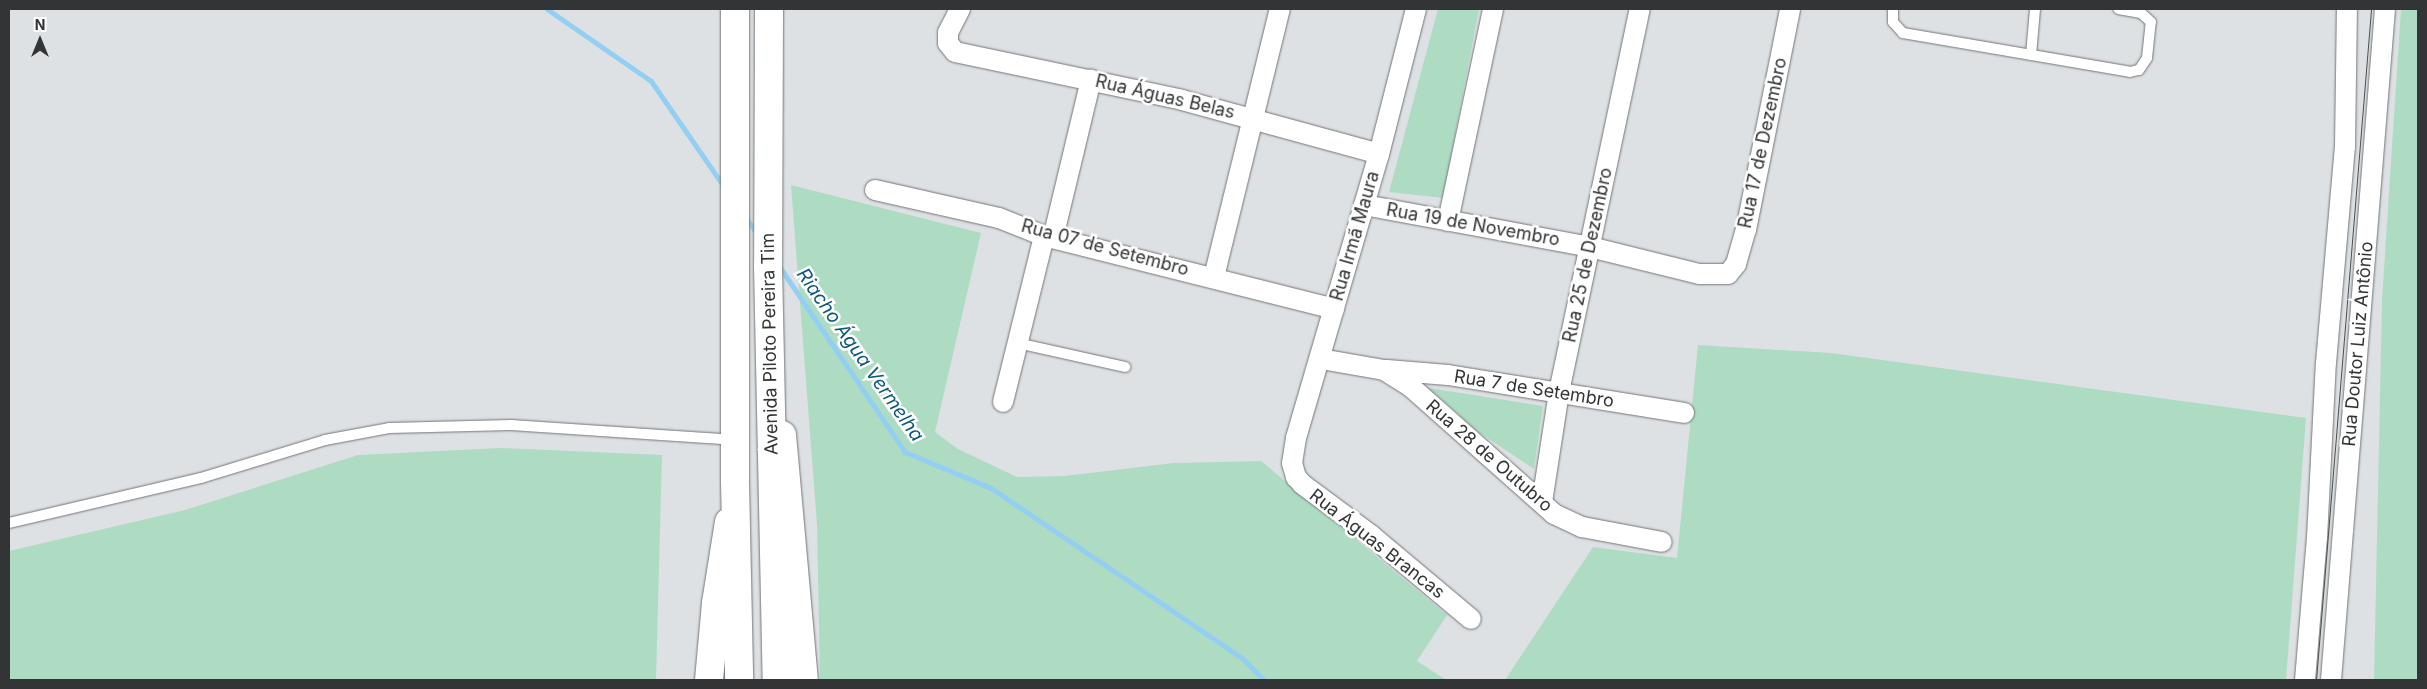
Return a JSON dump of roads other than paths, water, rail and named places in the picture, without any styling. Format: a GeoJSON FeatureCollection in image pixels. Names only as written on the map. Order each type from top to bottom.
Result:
{"type":"FeatureCollection","features":[{"type":"Feature","properties":{"kind":"main road","name":"Avenida Piloto Pereira Tim"},"geometry":{"type":"LineString","coordinates":[[735,9],[735,481],[739,680]]}},
{"type":"Feature","properties":{"kind":"main road","name":"Avenida Piloto Pereira Tim"},"geometry":{"type":"LineString","coordinates":[[769,9],[768,266],[772,349],[777,680]]}},
{"type":"Feature","properties":{"kind":"main road"},"geometry":{"type":"LineString","coordinates":[[772,349],[784,454],[804,680]]}},
{"type":"Feature","properties":{"kind":"main road"},"geometry":{"type":"LineString","coordinates":[[709,680],[716,604],[735,481]]}},
{"type":"Feature","properties":{"kind":"street","name":"Rua Águas Belas"},"geometry":{"type":"LineString","coordinates":[[960,9],[948,33],[951,48],[978,59],[1091,80],[1255,118],[1379,154]]}},
{"type":"Feature","properties":{"kind":"street"},"geometry":{"type":"LineString","coordinates":[[1214,277],[1255,118],[1280,9]]}},
{"type":"Feature","properties":{"kind":"street","name":"Rua Irmã Maura"},"geometry":{"type":"LineString","coordinates":[[1292,463],[1296,438],[1321,359],[1379,154],[1416,9]]}},
{"type":"Feature","properties":{"kind":"street"},"geometry":{"type":"LineString","coordinates":[[1448,221],[1493,9]]}},
{"type":"Feature","properties":{"kind":"street","name":"Rua 25 de Dezembro"},"geometry":{"type":"LineString","coordinates":[[1542,502],[1559,392],[1640,9]]}},
{"type":"Feature","properties":{"kind":"street","name":"Rua 17 de Dezembro"},"geometry":{"type":"LineString","coordinates":[[1728,274],[1736,264],[1746,230],[1790,9]]}},
{"type":"Feature","properties":{"kind":"street","name":"Rua Doutor Luiz Antônio"},"geometry":{"type":"LineString","coordinates":[[2305,680],[2317,538],[2326,363],[2345,146],[2347,9]]}},
{"type":"Feature","properties":{"kind":"street","name":"Rua Doutor Luiz Antônio"},"geometry":{"type":"LineString","coordinates":[[2331,680],[2385,9]]}},
{"type":"Feature","properties":{"kind":"street"},"geometry":{"type":"LineString","coordinates":[[1003,402],[1017,343],[1049,237],[1091,80]]}},
{"type":"Feature","properties":{"kind":"street","name":"Rua 07 de Setembro"},"geometry":{"type":"LineString","coordinates":[[876,190],[999,218],[1049,237],[1214,277],[1334,309]]}},
{"type":"Feature","properties":{"kind":"street","name":"Rua 19 de Novembro"},"geometry":{"type":"LineString","coordinates":[[1364,206],[1590,247],[1678,270],[1728,274]]}},
{"type":"Feature","properties":{"kind":"street","name":"Rua 28 de Outubro"},"geometry":{"type":"LineString","coordinates":[[1321,359],[1384,370],[1410,387],[1554,514],[1582,527],[1662,542]]}},
{"type":"Feature","properties":{"kind":"street","name":"Rua 7 de Setembro"},"geometry":{"type":"LineString","coordinates":[[1384,370],[1448,375],[1684,413]]}},
{"type":"Feature","properties":{"kind":"street","name":"Rua Águas Brancas"},"geometry":{"type":"LineString","coordinates":[[1292,463],[1296,477],[1302,484],[1372,536],[1471,619]]}},
{"type":"Feature","properties":{"kind":"lane"},"geometry":{"type":"LineString","coordinates":[[1893,9],[1893,22],[1903,33],[2130,72],[2139,70],[2147,58],[2151,22],[2141,13],[2118,9]]}},
{"type":"Feature","properties":{"kind":"lane"},"geometry":{"type":"LineString","coordinates":[[2030,55],[2035,9]]}},
{"type":"Feature","properties":{"kind":"lane"},"geometry":{"type":"LineString","coordinates":[[1017,343],[1125,367]]}},
{"type":"Feature","properties":{"kind":"lane"},"geometry":{"type":"LineString","coordinates":[[9,523],[201,478],[325,440],[389,428],[511,425],[735,440]]}},
{"type":"Feature","properties":{"kind":"waterway","name":"Riacho Água Vermelha"},"geometry":{"type":"LineString","coordinates":[[547,9],[651,81],[724,187]]}},
{"type":"Feature","properties":{"kind":"waterway","name":"Riacho Água Vermelha"},"geometry":{"type":"LineString","coordinates":[[746,218],[757,234]]}},
{"type":"Feature","properties":{"kind":"waterway","name":"Riacho Água Vermelha"},"geometry":{"type":"LineString","coordinates":[[779,266],[905,452],[991,488],[1242,658],[1264,680]]}},
{"type":"Feature","properties":{"kind":"tram line"},"geometry":{"type":"LineString","coordinates":[[2316,680],[2371,9]]}}]}
